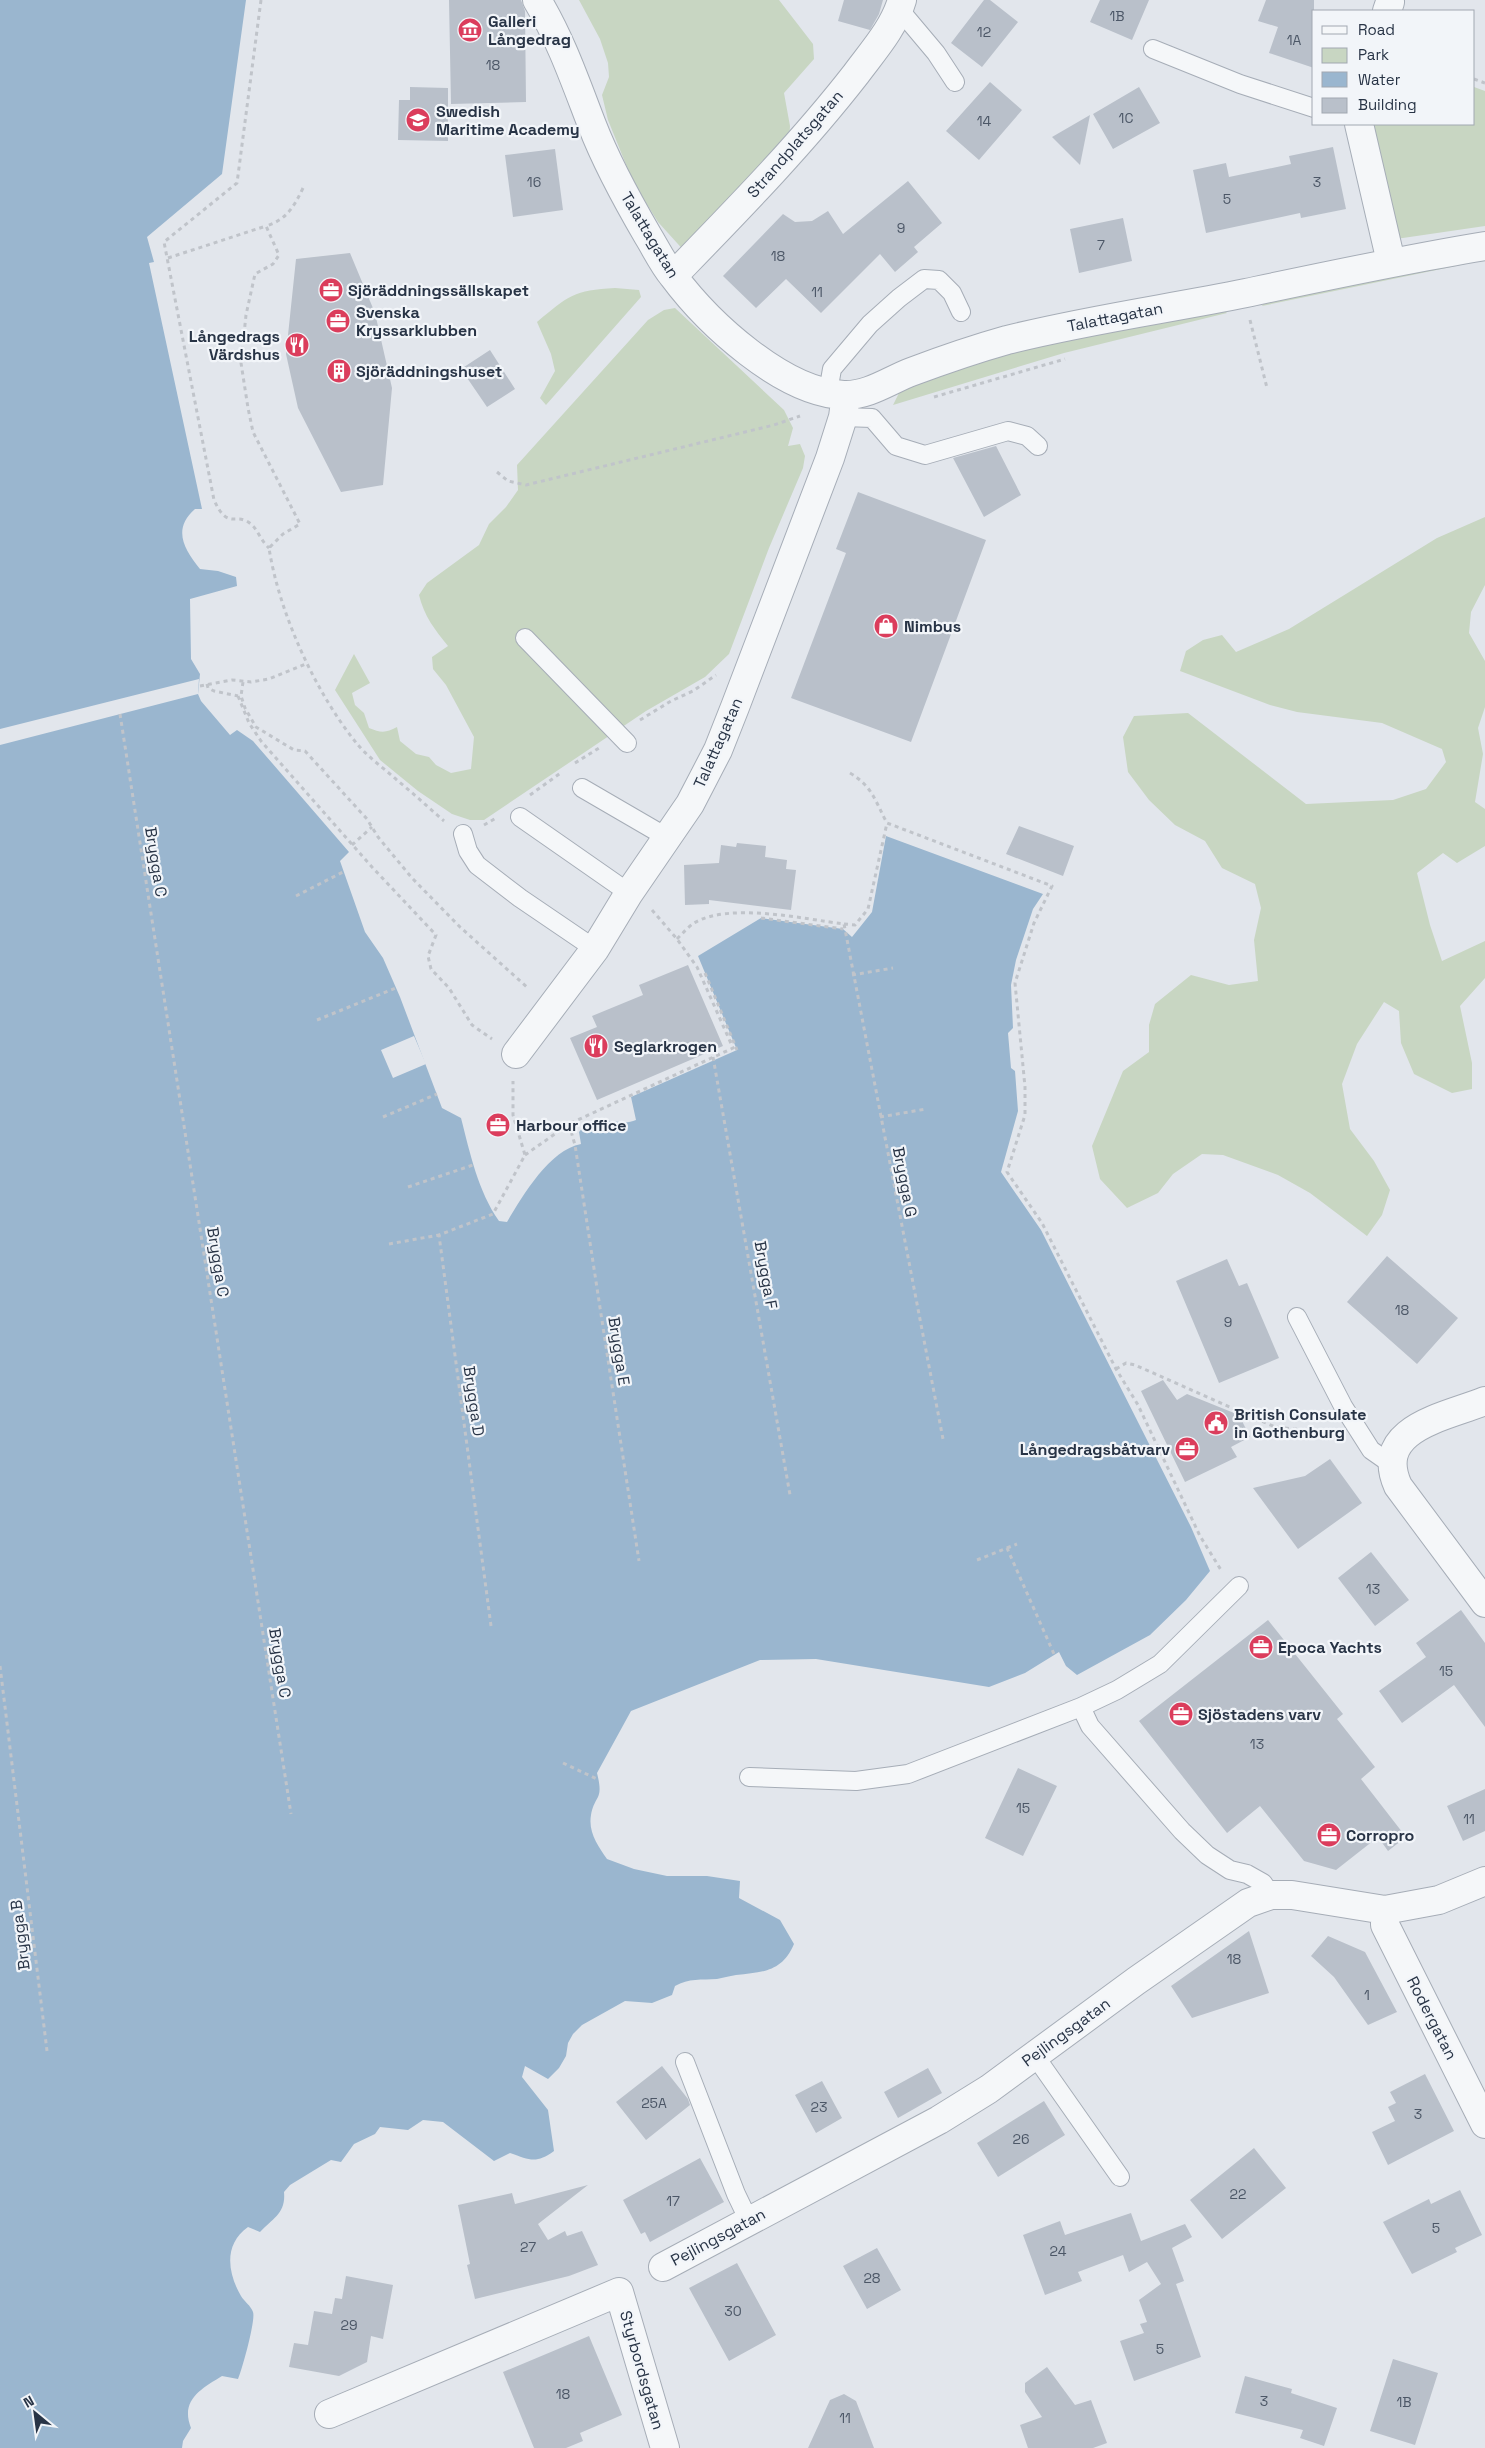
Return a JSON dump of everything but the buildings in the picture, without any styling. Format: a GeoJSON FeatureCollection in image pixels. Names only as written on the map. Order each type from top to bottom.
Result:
{"type":"FeatureCollection","features":[{"type":"Feature","properties":{"kind":"street","name":"Talattagatan"},"geometry":{"type":"LineString","coordinates":[[537,0],[553,27],[573,70],[610,168],[673,276],[715,321],[758,360],[787,378],[839,401],[928,366],[1006,340],[1090,321],[1244,293],[1391,262],[1485,246]]}},
{"type":"Feature","properties":{"kind":"street","name":"Strandplatsgatan"},"geometry":{"type":"LineString","coordinates":[[673,276],[793,150],[835,101],[879,44],[900,5]]}},
{"type":"Feature","properties":{"kind":"street"},"geometry":{"type":"LineString","coordinates":[[1359,125],[1391,262]]}},
{"type":"Feature","properties":{"kind":"street","name":"Talattagatan"},"geometry":{"type":"LineString","coordinates":[[516,1054],[595,949],[629,893],[690,804],[718,750],[830,458],[839,401]]}},
{"type":"Feature","properties":{"kind":"street"},"geometry":{"type":"LineString","coordinates":[[1485,1401],[1417,1428],[1398,1443],[1392,1459],[1398,1486],[1485,1603]]}},
{"type":"Feature","properties":{"kind":"street","name":"Pejlingsgatan"},"geometry":{"type":"LineString","coordinates":[[663,2267],[939,2120],[989,2089],[1136,1981],[1248,1903],[1271,1895],[1292,1895],[1385,1910],[1439,1900],[1485,1881]]}},
{"type":"Feature","properties":{"kind":"street","name":"Rodergatan"},"geometry":{"type":"LineString","coordinates":[[1385,1910],[1386,1925],[1485,2124]]}},
{"type":"Feature","properties":{"kind":"street","name":"Styrbordsgatan"},"geometry":{"type":"LineString","coordinates":[[329,2414],[619,2292],[665,2448]]}},
{"type":"Feature","properties":{"kind":"lane"},"geometry":{"type":"LineString","coordinates":[[900,5],[955,82]]}},
{"type":"Feature","properties":{"kind":"lane"},"geometry":{"type":"LineString","coordinates":[[1153,50],[1240,84],[1312,107]]}},
{"type":"Feature","properties":{"kind":"lane"},"geometry":{"type":"LineString","coordinates":[[961,312],[952,293],[939,280],[924,279],[899,298],[857,339],[832,369],[839,401],[872,418],[896,446],[925,455],[1008,431],[1026,436],[1038,446]]}},
{"type":"Feature","properties":{"kind":"lane"},"geometry":{"type":"LineString","coordinates":[[525,638],[623,739]]}},
{"type":"Feature","properties":{"kind":"lane"},"geometry":{"type":"LineString","coordinates":[[582,788],[668,838]]}},
{"type":"Feature","properties":{"kind":"lane"},"geometry":{"type":"LineString","coordinates":[[520,817],[629,893]]}},
{"type":"Feature","properties":{"kind":"lane"},"geometry":{"type":"LineString","coordinates":[[463,834],[468,851],[477,865],[490,877],[595,949]]}},
{"type":"Feature","properties":{"kind":"lane"},"geometry":{"type":"LineString","coordinates":[[1297,1318],[1343,1406],[1371,1450],[1392,1459]]}},
{"type":"Feature","properties":{"kind":"lane"},"geometry":{"type":"LineString","coordinates":[[749,1777],[856,1782],[908,1774],[1081,1707],[1117,1690],[1160,1664],[1239,1586]]}},
{"type":"Feature","properties":{"kind":"lane"},"geometry":{"type":"LineString","coordinates":[[1081,1707],[1090,1726],[1182,1831],[1207,1855],[1230,1870],[1248,1874],[1263,1883],[1271,1895]]}},
{"type":"Feature","properties":{"kind":"lane"},"geometry":{"type":"LineString","coordinates":[[1035,2056],[1120,2177]]}},
{"type":"Feature","properties":{"kind":"lane"},"geometry":{"type":"LineString","coordinates":[[684,2062],[736,2194],[749,2221]]}},
{"type":"Feature","properties":{"kind":"path"},"geometry":{"type":"LineString","coordinates":[[262,0],[237,183],[164,242],[214,500],[220,514],[229,520],[241,519],[254,526],[260,539],[269,548],[273,573],[284,610],[321,689],[359,746],[378,765],[448,825],[463,834],[472,832],[502,814]]}},
{"type":"Feature","properties":{"kind":"path"},"geometry":{"type":"LineString","coordinates":[[168,258],[280,222],[295,206],[303,188]]}},
{"type":"Feature","properties":{"kind":"path"},"geometry":{"type":"LineString","coordinates":[[266,226],[279,255],[273,264],[255,274],[246,315],[241,363],[253,432],[300,524],[283,534],[269,548]]}},
{"type":"Feature","properties":{"kind":"path"},"geometry":{"type":"LineString","coordinates":[[1251,327],[1267,388]]}},
{"type":"Feature","properties":{"kind":"path"},"geometry":{"type":"LineString","coordinates":[[497,472],[508,481],[526,485],[774,425],[839,401]]}},
{"type":"Feature","properties":{"kind":"path"},"geometry":{"type":"LineString","coordinates":[[200,686],[232,680],[243,682],[269,679],[308,662]]}},
{"type":"Feature","properties":{"kind":"path"},"geometry":{"type":"LineString","coordinates":[[524,799],[623,739],[652,712],[693,691],[725,670],[747,674]]}},
{"type":"Feature","properties":{"kind":"path"},"geometry":{"type":"LineString","coordinates":[[243,682],[239,696],[249,723],[261,741],[436,935],[428,956],[431,969],[449,988],[472,1024],[516,1054],[512,1089],[513,1115],[525,1154]]}},
{"type":"Feature","properties":{"kind":"path"},"geometry":{"type":"LineString","coordinates":[[207,684],[208,688],[214,691],[239,696]]}},
{"type":"Feature","properties":{"kind":"path"},"geometry":{"type":"LineString","coordinates":[[239,696],[256,727],[294,750],[305,751],[372,827],[412,878],[460,927],[528,988],[553,1005]]}},
{"type":"Feature","properties":{"kind":"path","name":"Brygga C"},"geometry":{"type":"LineString","coordinates":[[120,714],[291,1814]]}},
{"type":"Feature","properties":{"kind":"path"},"geometry":{"type":"LineString","coordinates":[[677,939],[689,927],[702,920],[744,912],[856,925],[868,909],[887,823],[879,803],[864,781],[850,773]]}},
{"type":"Feature","properties":{"kind":"path"},"geometry":{"type":"LineString","coordinates":[[887,823],[1052,886],[1034,923],[1015,983],[1025,1087],[1025,1115],[1007,1172],[1042,1223],[1116,1369],[1138,1405],[1200,1536],[1220,1569],[1239,1586]]}},
{"type":"Feature","properties":{"kind":"path"},"geometry":{"type":"LineString","coordinates":[[352,844],[372,827]]}},
{"type":"Feature","properties":{"kind":"path"},"geometry":{"type":"LineString","coordinates":[[296,896],[343,872]]}},
{"type":"Feature","properties":{"kind":"path"},"geometry":{"type":"LineString","coordinates":[[389,1244],[440,1236],[493,1214],[525,1154],[569,1124],[733,1048],[697,967],[655,912],[629,893]]}},
{"type":"Feature","properties":{"kind":"path"},"geometry":{"type":"LineString","coordinates":[[761,918],[843,929],[844,924]]}},
{"type":"Feature","properties":{"kind":"path","name":"Brygga G"},"geometry":{"type":"LineString","coordinates":[[843,929],[943,1439]]}},
{"type":"Feature","properties":{"kind":"path"},"geometry":{"type":"LineString","coordinates":[[852,975],[894,968]]}},
{"type":"Feature","properties":{"kind":"path"},"geometry":{"type":"LineString","coordinates":[[705,973],[737,1050]]}},
{"type":"Feature","properties":{"kind":"path"},"geometry":{"type":"LineString","coordinates":[[317,1020],[396,988]]}},
{"type":"Feature","properties":{"kind":"path","name":"Brygga F"},"geometry":{"type":"LineString","coordinates":[[714,1058],[790,1495]]}},
{"type":"Feature","properties":{"kind":"path"},"geometry":{"type":"LineString","coordinates":[[383,1117],[437,1094]]}},
{"type":"Feature","properties":{"kind":"path"},"geometry":{"type":"LineString","coordinates":[[880,1117],[926,1109]]}},
{"type":"Feature","properties":{"kind":"path","name":"Brygga E"},"geometry":{"type":"LineString","coordinates":[[569,1124],[575,1145],[639,1561]]}},
{"type":"Feature","properties":{"kind":"path"},"geometry":{"type":"LineString","coordinates":[[408,1187],[473,1165]]}},
{"type":"Feature","properties":{"kind":"path","name":"Brygga D"},"geometry":{"type":"LineString","coordinates":[[440,1236],[492,1626]]}},
{"type":"Feature","properties":{"kind":"path"},"geometry":{"type":"LineString","coordinates":[[1116,1369],[1126,1364],[1135,1366],[1275,1427],[1334,1433]]}},
{"type":"Feature","properties":{"kind":"path"},"geometry":{"type":"LineString","coordinates":[[977,1560],[1017,1544]]}},
{"type":"Feature","properties":{"kind":"path"},"geometry":{"type":"LineString","coordinates":[[1007,1548],[1054,1654]]}},
{"type":"Feature","properties":{"kind":"path","name":"Brygga B"},"geometry":{"type":"LineString","coordinates":[[0,1666],[47,2051]]}},
{"type":"Feature","properties":{"kind":"path"},"geometry":{"type":"LineString","coordinates":[[563,1763],[599,1780]]}},
{"type":"Feature","properties":{"kind":"green space"},"geometry":{"type":"Polygon","coordinates":[[[579,0],[779,0],[813,44],[814,59],[784,93],[790,126],[789,143],[687,254],[658,222],[633,182],[608,120],[602,95],[609,77],[608,63],[600,39],[579,0]]]}},
{"type":"Feature","properties":{"kind":"green space"},"geometry":{"type":"Polygon","coordinates":[[[1475,87],[1485,91],[1485,226],[1396,239],[1375,144],[1374,125],[1475,125],[1475,87]]]}},
{"type":"Feature","properties":{"kind":"green space"},"geometry":{"type":"Polygon","coordinates":[[[1485,260],[1262,306],[1269,294],[1485,260]]]}},
{"type":"Feature","properties":{"kind":"green space"},"geometry":{"type":"Polygon","coordinates":[[[615,288],[639,290],[641,297],[546,405],[540,398],[555,371],[551,354],[537,322],[564,300],[572,296],[590,290],[615,288]]]}},
{"type":"Feature","properties":{"kind":"green space"},"geometry":{"type":"Polygon","coordinates":[[[675,308],[784,410],[793,428],[788,446],[800,444],[805,456],[803,468],[769,548],[729,654],[705,677],[646,711],[484,820],[470,820],[452,814],[418,791],[380,760],[335,690],[354,654],[370,683],[352,693],[355,705],[364,713],[369,728],[383,732],[397,727],[400,741],[416,754],[429,757],[436,765],[451,773],[471,769],[474,737],[446,685],[433,669],[432,657],[448,646],[427,616],[419,595],[427,583],[479,545],[489,524],[506,507],[518,490],[517,465],[648,320],[664,310],[675,308]]]}},
{"type":"Feature","properties":{"kind":"green space"},"geometry":{"type":"Polygon","coordinates":[[[1224,310],[1227,313],[1064,353],[893,405],[899,393],[920,381],[1023,349],[1224,310]]]}},
{"type":"Feature","properties":{"kind":"green space"},"geometry":{"type":"Polygon","coordinates":[[[1485,517],[1485,585],[1471,612],[1469,633],[1485,661],[1485,707],[1478,728],[1483,754],[1475,802],[1485,809],[1485,846],[1457,863],[1443,853],[1417,873],[1430,925],[1442,961],[1485,941],[1485,978],[1460,1006],[1472,1063],[1472,1089],[1452,1093],[1414,1074],[1401,1043],[1399,1011],[1384,1002],[1357,1044],[1342,1084],[1350,1129],[1374,1161],[1390,1190],[1382,1215],[1367,1236],[1310,1193],[1278,1175],[1223,1155],[1202,1154],[1173,1174],[1158,1193],[1127,1208],[1100,1179],[1092,1146],[1123,1071],[1149,1052],[1149,1025],[1155,1004],[1191,975],[1229,985],[1258,981],[1254,940],[1261,908],[1255,884],[1222,868],[1205,841],[1175,825],[1149,800],[1128,772],[1123,737],[1134,716],[1188,713],[1306,804],[1393,800],[1426,789],[1446,762],[1442,749],[1382,723],[1297,712],[1270,705],[1180,671],[1186,651],[1203,640],[1222,635],[1236,652],[1289,629],[1437,538],[1485,517]]]}},
{"type":"Feature","properties":{"kind":"water"},"geometry":{"type":"Polygon","coordinates":[[[0,0],[246,0],[222,174],[147,237],[154,262],[149,263],[202,509],[195,509],[188,516],[182,532],[183,539],[189,554],[200,569],[218,571],[236,577],[237,586],[190,599],[191,659],[200,674],[198,694],[201,701],[230,735],[237,730],[253,741],[349,852],[340,861],[365,932],[383,958],[400,997],[442,1108],[461,1118],[480,1184],[499,1221],[507,1222],[520,1200],[547,1165],[569,1148],[581,1144],[579,1132],[587,1123],[594,1124],[603,1121],[628,1122],[636,1120],[631,1097],[737,1050],[698,956],[761,918],[843,929],[852,937],[872,912],[886,836],[1043,894],[1033,909],[1016,960],[1011,985],[1013,1028],[1008,1033],[1011,1068],[1015,1071],[1018,1111],[1001,1172],[1041,1230],[1191,1527],[1210,1571],[1186,1600],[1150,1635],[1077,1675],[1066,1666],[1059,1652],[1025,1673],[989,1687],[816,1659],[760,1660],[631,1711],[597,1773],[600,1788],[590,1821],[592,1833],[600,1849],[607,1859],[634,1869],[667,1876],[707,1876],[740,1881],[739,1898],[780,1920],[794,1944],[789,1953],[784,1960],[771,1969],[717,1979],[685,1982],[675,1986],[672,1995],[652,2003],[625,2001],[582,2025],[573,2034],[568,2043],[566,2056],[559,2068],[548,2079],[525,2066],[522,2077],[548,2110],[554,2151],[542,2158],[533,2160],[510,2153],[494,2161],[443,2122],[423,2120],[408,2130],[380,2127],[375,2134],[354,2144],[341,2162],[331,2160],[290,2185],[284,2192],[283,2205],[278,2215],[260,2232],[248,2227],[235,2242],[230,2259],[233,2277],[241,2296],[253,2312],[248,2345],[238,2379],[222,2376],[194,2396],[188,2410],[191,2428],[183,2441],[182,2448],[0,2448],[0,0]]]}},
{"type":"Feature","properties":{"kind":"pier"},"geometry":{"type":"Polygon","coordinates":[[[199,679],[198,694],[0,745],[0,729],[199,679]]]}},
{"type":"Feature","properties":{"kind":"pier"},"geometry":{"type":"Polygon","coordinates":[[[414,1036],[426,1064],[393,1078],[381,1050],[414,1036]]]}},
{"type":"Feature","properties":{"kind":"place","name":"Galleri Långedrag"},"geometry":{"type":"Point","coordinates":[470,30]}},
{"type":"Feature","properties":{"kind":"place","name":"Swedish Maritime Academy"},"geometry":{"type":"Point","coordinates":[418,120]}},
{"type":"Feature","properties":{"kind":"place","name":"Sjöräddningssällskapet"},"geometry":{"type":"Point","coordinates":[331,290]}},
{"type":"Feature","properties":{"kind":"place","name":"Svenska Kryssarklubben"},"geometry":{"type":"Point","coordinates":[338,321]}},
{"type":"Feature","properties":{"kind":"place","name":"Långedrags Värdshus"},"geometry":{"type":"Point","coordinates":[297,345]}},
{"type":"Feature","properties":{"kind":"place","name":"Sjöräddningshuset"},"geometry":{"type":"Point","coordinates":[339,371]}},
{"type":"Feature","properties":{"kind":"place","name":"Nimbus"},"geometry":{"type":"Point","coordinates":[886,626]}},
{"type":"Feature","properties":{"kind":"place","name":"Seglarkrogen"},"geometry":{"type":"Point","coordinates":[596,1046]}},
{"type":"Feature","properties":{"kind":"place","name":"Harbour office"},"geometry":{"type":"Point","coordinates":[498,1125]}},
{"type":"Feature","properties":{"kind":"place","name":"British Consulate in Gothenburg"},"geometry":{"type":"Point","coordinates":[1216,1423]}},
{"type":"Feature","properties":{"kind":"place","name":"Långedragsbåtvarv"},"geometry":{"type":"Point","coordinates":[1187,1449]}},
{"type":"Feature","properties":{"kind":"place","name":"Epoca Yachts"},"geometry":{"type":"Point","coordinates":[1261,1647]}},
{"type":"Feature","properties":{"kind":"place","name":"Sjöstadens varv"},"geometry":{"type":"Point","coordinates":[1181,1714]}},
{"type":"Feature","properties":{"kind":"place","name":"Corropro"},"geometry":{"type":"Point","coordinates":[1329,1835]}}]}
